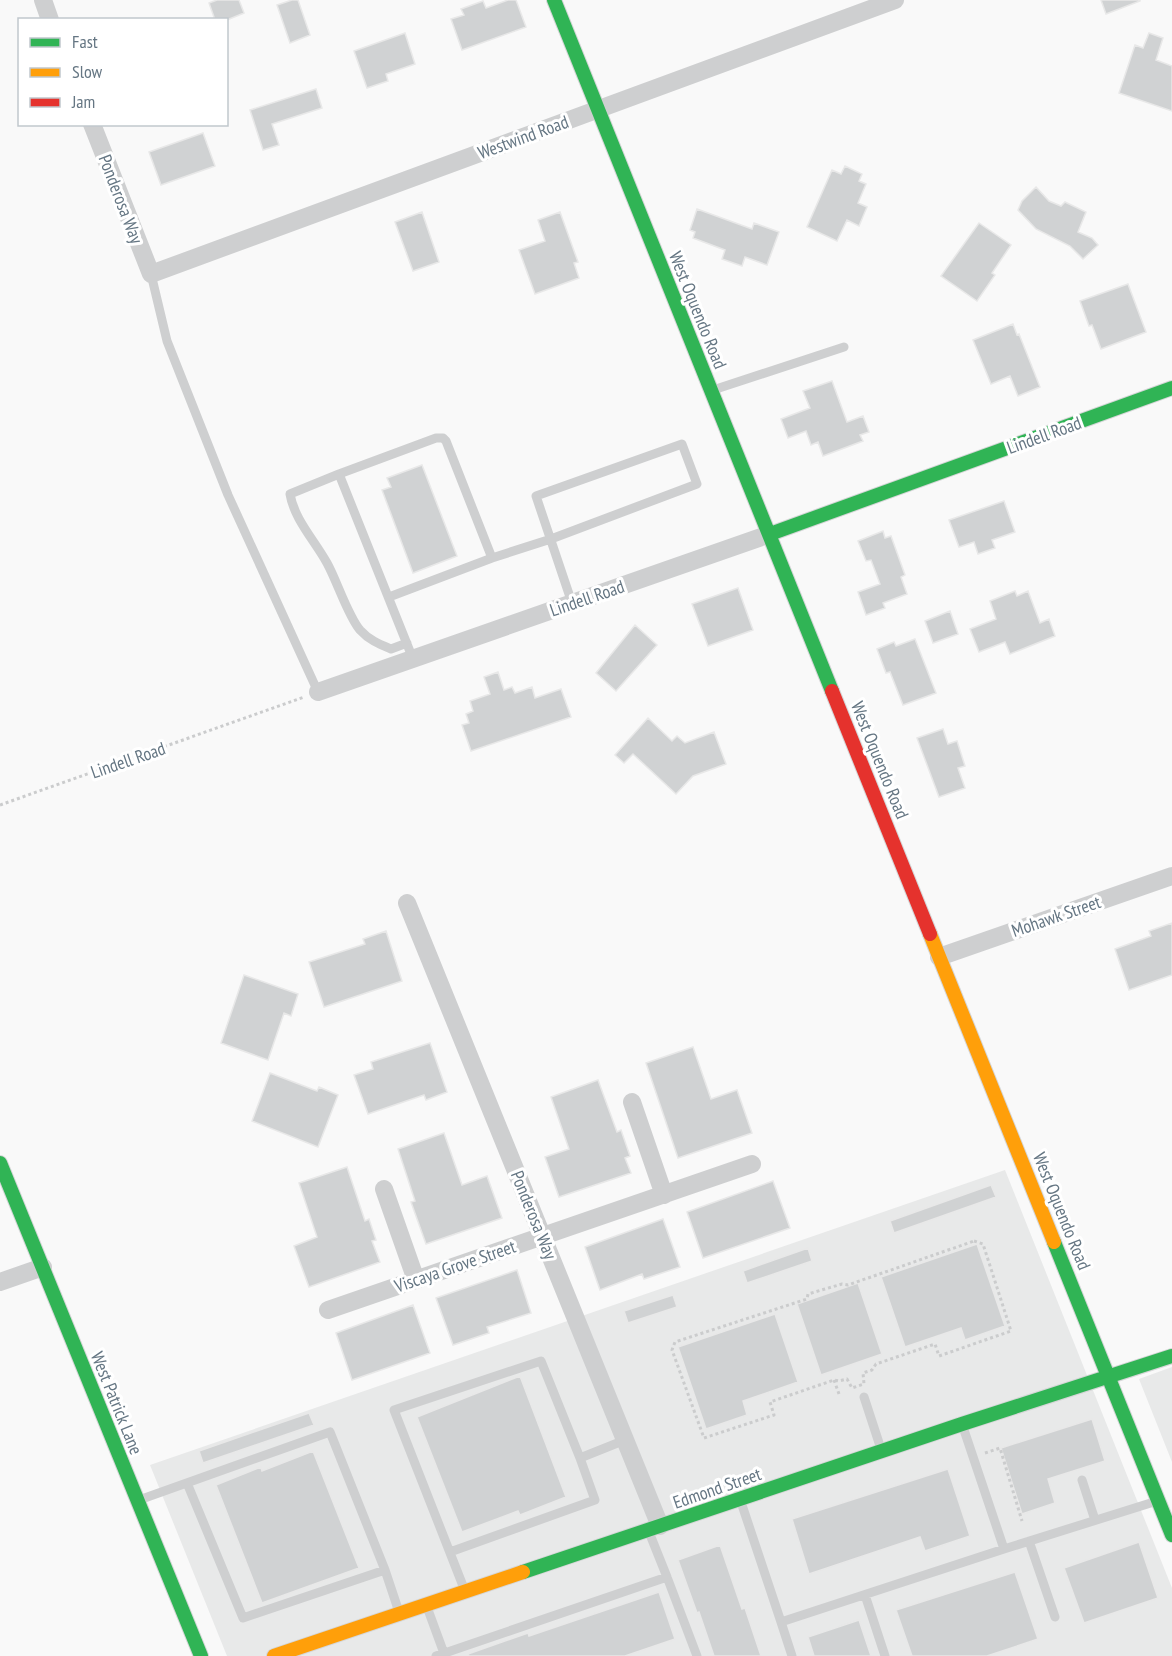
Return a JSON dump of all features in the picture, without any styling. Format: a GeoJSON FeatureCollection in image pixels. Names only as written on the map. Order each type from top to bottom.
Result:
{"type":"FeatureCollection","features":[{"type":"Feature","properties":{"kind":"street"},"geometry":{"type":"LineString","coordinates":[[43,0],[49,18]]}},
{"type":"Feature","properties":{"kind":"street","name":"West Oquendo Road"},"geometry":{"type":"LineString","coordinates":[[554,0],[1172,1535]]}},
{"type":"Feature","properties":{"kind":"street","name":"Westwind Road"},"geometry":{"type":"LineString","coordinates":[[151,274],[895,0]]}},
{"type":"Feature","properties":{"kind":"street","name":"Ponderosa Way"},"geometry":{"type":"LineString","coordinates":[[93,126],[151,274]]}},
{"type":"Feature","properties":{"kind":"street","name":"Lindell Road"},"geometry":{"type":"LineString","coordinates":[[318,692],[410,651],[572,603],[770,534],[1172,388]]}},
{"type":"Feature","properties":{"kind":"street","name":"Mohawk Street"},"geometry":{"type":"LineString","coordinates":[[939,957],[1172,876]]}},
{"type":"Feature","properties":{"kind":"street","name":"Ponderosa Way"},"geometry":{"type":"LineString","coordinates":[[407,903],[625,1440],[654,1528]]}},
{"type":"Feature","properties":{"kind":"street"},"geometry":{"type":"LineString","coordinates":[[632,1102],[664,1195]]}},
{"type":"Feature","properties":{"kind":"street","name":"West Patrick Lane"},"geometry":{"type":"LineString","coordinates":[[0,1164],[201,1656]]}},
{"type":"Feature","properties":{"kind":"street","name":"Viscaya Grove Street"},"geometry":{"type":"LineString","coordinates":[[328,1310],[752,1164]]}},
{"type":"Feature","properties":{"kind":"street"},"geometry":{"type":"LineString","coordinates":[[384,1189],[416,1280]]}},
{"type":"Feature","properties":{"kind":"street"},"geometry":{"type":"LineString","coordinates":[[0,1282],[43,1267]]}},
{"type":"Feature","properties":{"kind":"street","name":"Edmond Street"},"geometry":{"type":"LineString","coordinates":[[274,1656],[962,1424],[1172,1356]]}},
{"type":"Feature","properties":{"kind":"lane"},"geometry":{"type":"LineString","coordinates":[[151,274],[171,352],[228,495],[318,692]]}},
{"type":"Feature","properties":{"kind":"lane"},"geometry":{"type":"LineString","coordinates":[[712,391],[844,347]]}},
{"type":"Feature","properties":{"kind":"lane"},"geometry":{"type":"LineString","coordinates":[[339,474],[410,651],[391,649],[371,641],[358,628],[326,563],[292,502],[291,494],[305,486],[436,438],[443,438],[492,558]]}},
{"type":"Feature","properties":{"kind":"lane"},"geometry":{"type":"LineString","coordinates":[[388,597],[492,558],[551,538],[696,484],[682,444],[536,496],[551,538],[572,603]]}},
{"type":"Feature","properties":{"kind":"lane"},"geometry":{"type":"LineString","coordinates":[[450,1552],[595,1500],[541,1361],[394,1410],[450,1552],[466,1592]]}},
{"type":"Feature","properties":{"kind":"lane"},"geometry":{"type":"LineString","coordinates":[[864,1397],[882,1451]]}},
{"type":"Feature","properties":{"kind":"lane"},"geometry":{"type":"LineString","coordinates":[[962,1424],[1004,1549]]}},
{"type":"Feature","properties":{"kind":"lane"},"geometry":{"type":"LineString","coordinates":[[138,1501],[330,1432],[385,1570],[399,1614]]}},
{"type":"Feature","properties":{"kind":"lane"},"geometry":{"type":"LineString","coordinates":[[580,1458],[625,1440]]}},
{"type":"Feature","properties":{"kind":"lane"},"geometry":{"type":"LineString","coordinates":[[1082,1480],[1095,1520]]}},
{"type":"Feature","properties":{"kind":"lane"},"geometry":{"type":"LineString","coordinates":[[187,1483],[243,1618],[385,1570]]}},
{"type":"Feature","properties":{"kind":"lane"},"geometry":{"type":"LineString","coordinates":[[740,1499],[792,1656]]}},
{"type":"Feature","properties":{"kind":"lane"},"geometry":{"type":"LineString","coordinates":[[781,1622],[1158,1500]]}},
{"type":"Feature","properties":{"kind":"lane"},"geometry":{"type":"LineString","coordinates":[[654,1528],[667,1577],[697,1656]]}},
{"type":"Feature","properties":{"kind":"lane"},"geometry":{"type":"LineString","coordinates":[[1029,1541],[1055,1617]]}},
{"type":"Feature","properties":{"kind":"lane"},"geometry":{"type":"LineString","coordinates":[[426,1605],[441,1655],[667,1577]]}},
{"type":"Feature","properties":{"kind":"lane"},"geometry":{"type":"LineString","coordinates":[[864,1594],[885,1656]]}},
{"type":"Feature","properties":{"kind":"path","name":"Lindell Road"},"geometry":{"type":"LineString","coordinates":[[0,805],[318,692]]}},
{"type":"Feature","properties":{"kind":"path"},"geometry":{"type":"LineString","coordinates":[[974,1241],[983,1244],[1011,1331],[939,1356],[935,1344],[876,1364],[872,1370],[863,1373],[864,1384],[852,1388],[847,1379],[839,1382],[834,1380],[770,1402],[774,1415],[704,1438],[672,1350],[675,1342],[807,1299],[808,1294],[848,1284],[974,1241]]}},
{"type":"Feature","properties":{"kind":"path"},"geometry":{"type":"LineString","coordinates":[[834,1380],[839,1394]]}},
{"type":"Feature","properties":{"kind":"path"},"geometry":{"type":"LineString","coordinates":[[985,1453],[999,1448],[1022,1521]]}},
{"type":"Feature","properties":{"kind":"shaded area"},"geometry":{"type":"Polygon","coordinates":[[[1005,1170],[1172,1588],[1172,1656],[227,1656],[150,1465],[1005,1170]]]}},
{"type":"Feature","properties":{"kind":"shaded area"},"geometry":{"type":"Polygon","coordinates":[[[1172,1367],[1172,1462],[1139,1379],[1172,1367]]]}},
{"type":"Feature","properties":{"kind":"building"},"geometry":{"type":"Polygon","coordinates":[[[217,0],[239,0],[244,13],[228,20],[214,18],[209,3],[217,0]]]}},
{"type":"Feature","properties":{"kind":"building"},"geometry":{"type":"Polygon","coordinates":[[[298,0],[310,35],[290,43],[277,5],[298,0]]]}},
{"type":"Feature","properties":{"kind":"building"},"geometry":{"type":"Polygon","coordinates":[[[508,0],[516,0],[526,27],[462,50],[451,19],[464,15],[461,9],[483,1],[486,8],[508,0]]]}},
{"type":"Feature","properties":{"kind":"building"},"geometry":{"type":"Polygon","coordinates":[[[1101,0],[1140,0],[1140,1],[1106,14],[1101,0]]]}},
{"type":"Feature","properties":{"kind":"building"},"geometry":{"type":"Polygon","coordinates":[[[405,33],[415,64],[386,74],[388,81],[367,88],[354,51],[405,33]]]}},
{"type":"Feature","properties":{"kind":"building"},"geometry":{"type":"Polygon","coordinates":[[[1149,33],[1163,38],[1156,60],[1172,66],[1172,111],[1119,93],[1135,45],[1143,48],[1149,33]]]}},
{"type":"Feature","properties":{"kind":"building"},"geometry":{"type":"Polygon","coordinates":[[[316,89],[322,108],[272,124],[279,145],[263,150],[250,110],[316,89]]]}},
{"type":"Feature","properties":{"kind":"building"},"geometry":{"type":"Polygon","coordinates":[[[203,133],[215,166],[161,185],[149,152],[203,133]]]}},
{"type":"Feature","properties":{"kind":"building"},"geometry":{"type":"Polygon","coordinates":[[[845,166],[862,174],[859,181],[866,184],[858,203],[867,207],[859,226],[847,220],[837,241],[807,227],[832,170],[841,174],[845,166]]]}},
{"type":"Feature","properties":{"kind":"building"},"geometry":{"type":"Polygon","coordinates":[[[1036,187],[1049,201],[1061,206],[1065,202],[1086,212],[1078,232],[1092,238],[1098,245],[1083,259],[1070,246],[1036,229],[1018,210],[1022,201],[1036,187]]]}},
{"type":"Feature","properties":{"kind":"building"},"geometry":{"type":"Polygon","coordinates":[[[697,209],[752,229],[754,223],[779,232],[767,265],[745,257],[742,266],[722,259],[725,250],[693,238],[695,232],[690,230],[697,209]]]}},
{"type":"Feature","properties":{"kind":"building"},"geometry":{"type":"Polygon","coordinates":[[[422,212],[439,262],[413,271],[395,222],[422,212]]]}},
{"type":"Feature","properties":{"kind":"building"},"geometry":{"type":"Polygon","coordinates":[[[560,212],[578,262],[574,263],[579,278],[535,294],[519,250],[545,241],[538,220],[560,212]]]}},
{"type":"Feature","properties":{"kind":"building"},"geometry":{"type":"Polygon","coordinates":[[[979,223],[1011,245],[992,273],[995,275],[977,301],[941,276],[979,223]]]}},
{"type":"Feature","properties":{"kind":"building"},"geometry":{"type":"Polygon","coordinates":[[[1128,284],[1146,332],[1101,349],[1080,301],[1128,284]]]}},
{"type":"Feature","properties":{"kind":"building"},"geometry":{"type":"Polygon","coordinates":[[[1013,324],[1040,387],[1018,396],[1010,376],[991,384],[973,340],[1013,324]]]}},
{"type":"Feature","properties":{"kind":"building"},"geometry":{"type":"Polygon","coordinates":[[[832,381],[847,422],[863,416],[869,432],[860,435],[863,441],[823,456],[818,442],[811,445],[806,431],[788,438],[781,419],[810,408],[803,391],[832,381]]]}},
{"type":"Feature","properties":{"kind":"building"},"geometry":{"type":"Polygon","coordinates":[[[422,465],[457,556],[413,573],[382,490],[391,487],[387,478],[422,465]]]}},
{"type":"Feature","properties":{"kind":"building"},"geometry":{"type":"Polygon","coordinates":[[[1004,501],[1015,532],[992,540],[995,548],[978,554],[974,542],[959,547],[949,520],[1004,501]]]}},
{"type":"Feature","properties":{"kind":"building"},"geometry":{"type":"Polygon","coordinates":[[[883,531],[885,538],[891,536],[905,575],[901,577],[907,594],[883,603],[885,608],[866,615],[858,592],[880,584],[871,560],[866,561],[858,541],[883,531]]]}},
{"type":"Feature","properties":{"kind":"building"},"geometry":{"type":"Polygon","coordinates":[[[738,588],[753,630],[708,646],[692,604],[738,588]]]}},
{"type":"Feature","properties":{"kind":"building"},"geometry":{"type":"Polygon","coordinates":[[[1015,591],[1017,596],[1028,591],[1040,623],[1049,619],[1055,636],[1010,654],[1005,642],[979,652],[970,629],[996,619],[990,601],[1015,591]]]}},
{"type":"Feature","properties":{"kind":"building"},"geometry":{"type":"Polygon","coordinates":[[[950,611],[958,634],[933,643],[925,621],[950,611]]]}},
{"type":"Feature","properties":{"kind":"building"},"geometry":{"type":"Polygon","coordinates":[[[635,625],[657,645],[616,691],[596,673],[635,625]]]}},
{"type":"Feature","properties":{"kind":"building"},"geometry":{"type":"Polygon","coordinates":[[[915,639],[936,693],[903,705],[890,672],[886,673],[877,649],[894,642],[896,646],[915,639]]]}},
{"type":"Feature","properties":{"kind":"building"},"geometry":{"type":"Polygon","coordinates":[[[498,672],[504,690],[512,687],[515,693],[532,687],[535,698],[561,689],[571,717],[471,751],[462,725],[469,723],[466,714],[473,711],[470,701],[490,694],[484,677],[498,672]]]}},
{"type":"Feature","properties":{"kind":"building"},"geometry":{"type":"Polygon","coordinates":[[[648,718],[672,741],[677,736],[685,743],[714,732],[726,764],[693,776],[676,794],[633,754],[624,763],[615,755],[648,718]]]}},
{"type":"Feature","properties":{"kind":"building"},"geometry":{"type":"Polygon","coordinates":[[[943,729],[948,744],[957,741],[965,766],[958,768],[965,788],[939,797],[917,738],[943,729]]]}},
{"type":"Feature","properties":{"kind":"building"},"geometry":{"type":"Polygon","coordinates":[[[1172,923],[1172,975],[1129,990],[1115,949],[1151,936],[1149,931],[1172,923]]]}},
{"type":"Feature","properties":{"kind":"building"},"geometry":{"type":"Polygon","coordinates":[[[386,931],[402,981],[324,1007],[309,962],[365,944],[363,939],[386,931]]]}},
{"type":"Feature","properties":{"kind":"building"},"geometry":{"type":"Polygon","coordinates":[[[244,975],[298,994],[291,1016],[284,1013],[268,1060],[221,1043],[244,975]]]}},
{"type":"Feature","properties":{"kind":"building"},"geometry":{"type":"Polygon","coordinates":[[[430,1043],[447,1092],[426,1100],[424,1095],[368,1114],[354,1075],[373,1069],[371,1062],[430,1043]]]}},
{"type":"Feature","properties":{"kind":"building"},"geometry":{"type":"Polygon","coordinates":[[[693,1047],[711,1099],[737,1090],[752,1133],[678,1158],[646,1063],[693,1047]]]}},
{"type":"Feature","properties":{"kind":"building"},"geometry":{"type":"Polygon","coordinates":[[[270,1073],[317,1091],[319,1087],[338,1095],[318,1147],[252,1121],[270,1073]]]}},
{"type":"Feature","properties":{"kind":"building"},"geometry":{"type":"Polygon","coordinates":[[[598,1080],[617,1132],[621,1130],[630,1156],[625,1158],[631,1173],[559,1197],[545,1157],[569,1149],[551,1097],[598,1080]]]}},
{"type":"Feature","properties":{"kind":"building"},"geometry":{"type":"Polygon","coordinates":[[[444,1133],[462,1185],[487,1176],[502,1218],[426,1244],[411,1202],[415,1201],[398,1149],[444,1133]]]}},
{"type":"Feature","properties":{"kind":"building"},"geometry":{"type":"Polygon","coordinates":[[[347,1167],[365,1221],[369,1219],[376,1240],[372,1241],[380,1262],[309,1287],[294,1246],[317,1237],[299,1183],[347,1167]]]}},
{"type":"Feature","properties":{"kind":"building"},"geometry":{"type":"Polygon","coordinates":[[[773,1181],[790,1228],[703,1258],[687,1212],[773,1181]]]}},
{"type":"Feature","properties":{"kind":"building"},"geometry":{"type":"Polygon","coordinates":[[[991,1185],[996,1197],[894,1233],[890,1221],[991,1185]]]}},
{"type":"Feature","properties":{"kind":"building"},"geometry":{"type":"Polygon","coordinates":[[[663,1219],[680,1267],[644,1279],[642,1274],[600,1290],[585,1247],[663,1219]]]}},
{"type":"Feature","properties":{"kind":"building"},"geometry":{"type":"Polygon","coordinates":[[[977,1244],[1005,1326],[965,1340],[961,1328],[905,1347],[881,1277],[977,1244]]]}},
{"type":"Feature","properties":{"kind":"building"},"geometry":{"type":"Polygon","coordinates":[[[808,1248],[812,1261],[747,1283],[743,1271],[808,1248]]]}},
{"type":"Feature","properties":{"kind":"building"},"geometry":{"type":"Polygon","coordinates":[[[517,1270],[531,1313],[487,1327],[489,1333],[453,1345],[436,1298],[517,1270]]]}},
{"type":"Feature","properties":{"kind":"building"},"geometry":{"type":"Polygon","coordinates":[[[858,1283],[882,1354],[821,1375],[797,1304],[858,1283]]]}},
{"type":"Feature","properties":{"kind":"building"},"geometry":{"type":"Polygon","coordinates":[[[673,1295],[677,1307],[628,1323],[624,1311],[673,1295]]]}},
{"type":"Feature","properties":{"kind":"building"},"geometry":{"type":"Polygon","coordinates":[[[413,1305],[430,1353],[352,1380],[336,1333],[413,1305]]]}},
{"type":"Feature","properties":{"kind":"building"},"geometry":{"type":"Polygon","coordinates":[[[775,1314],[798,1382],[743,1401],[747,1415],[706,1429],[678,1347],[775,1314]]]}},
{"type":"Feature","properties":{"kind":"building"},"geometry":{"type":"Polygon","coordinates":[[[520,1376],[566,1497],[520,1515],[518,1511],[462,1532],[417,1417],[520,1376]]]}},
{"type":"Feature","properties":{"kind":"building"},"geometry":{"type":"Polygon","coordinates":[[[309,1413],[314,1425],[203,1463],[199,1451],[309,1413]]]}},
{"type":"Feature","properties":{"kind":"building"},"geometry":{"type":"Polygon","coordinates":[[[1092,1419],[1105,1461],[1048,1479],[1055,1503],[1022,1514],[1001,1448],[1092,1419]]]}},
{"type":"Feature","properties":{"kind":"building"},"geometry":{"type":"Polygon","coordinates":[[[313,1451],[359,1568],[262,1603],[216,1485],[261,1467],[262,1471],[313,1451]]]}},
{"type":"Feature","properties":{"kind":"building"},"geometry":{"type":"Polygon","coordinates":[[[948,1469],[970,1536],[925,1551],[920,1537],[809,1574],[792,1519],[948,1469]]]}},
{"type":"Feature","properties":{"kind":"building"},"geometry":{"type":"Polygon","coordinates":[[[1139,1542],[1158,1598],[1084,1623],[1064,1568],[1139,1542]]]}},
{"type":"Feature","properties":{"kind":"building"},"geometry":{"type":"Polygon","coordinates":[[[720,1545],[761,1656],[714,1656],[699,1612],[697,1613],[678,1560],[720,1545]]]}},
{"type":"Feature","properties":{"kind":"building"},"geometry":{"type":"Polygon","coordinates":[[[1015,1572],[1038,1639],[987,1656],[912,1656],[896,1610],[1015,1572]]]}},
{"type":"Feature","properties":{"kind":"building"},"geometry":{"type":"Polygon","coordinates":[[[659,1592],[675,1639],[625,1656],[469,1656],[468,1654],[528,1633],[529,1636],[659,1592]]]}},
{"type":"Feature","properties":{"kind":"building"},"geometry":{"type":"Polygon","coordinates":[[[859,1620],[871,1656],[814,1656],[808,1637],[859,1620]]]}},
{"type":"Feature","properties":{"kind":"traffic: fast"},"geometry":{"type":"LineString","coordinates":[[554,0],[832,691]]}},
{"type":"Feature","properties":{"kind":"traffic: fast"},"geometry":{"type":"LineString","coordinates":[[770,534],[1172,388]]}},
{"type":"Feature","properties":{"kind":"traffic: fast"},"geometry":{"type":"LineString","coordinates":[[0,1163],[201,1656]]}},
{"type":"Feature","properties":{"kind":"traffic: fast"},"geometry":{"type":"LineString","coordinates":[[1054,1242],[1172,1535]]}},
{"type":"Feature","properties":{"kind":"traffic: fast"},"geometry":{"type":"LineString","coordinates":[[523,1572],[1172,1356]]}},
{"type":"Feature","properties":{"kind":"traffic: slow"},"geometry":{"type":"LineString","coordinates":[[930,934],[1054,1242]]}},
{"type":"Feature","properties":{"kind":"traffic: slow"},"geometry":{"type":"LineString","coordinates":[[274,1656],[523,1572]]}},
{"type":"Feature","properties":{"kind":"traffic: jam"},"geometry":{"type":"LineString","coordinates":[[832,691],[930,934]]}}]}
